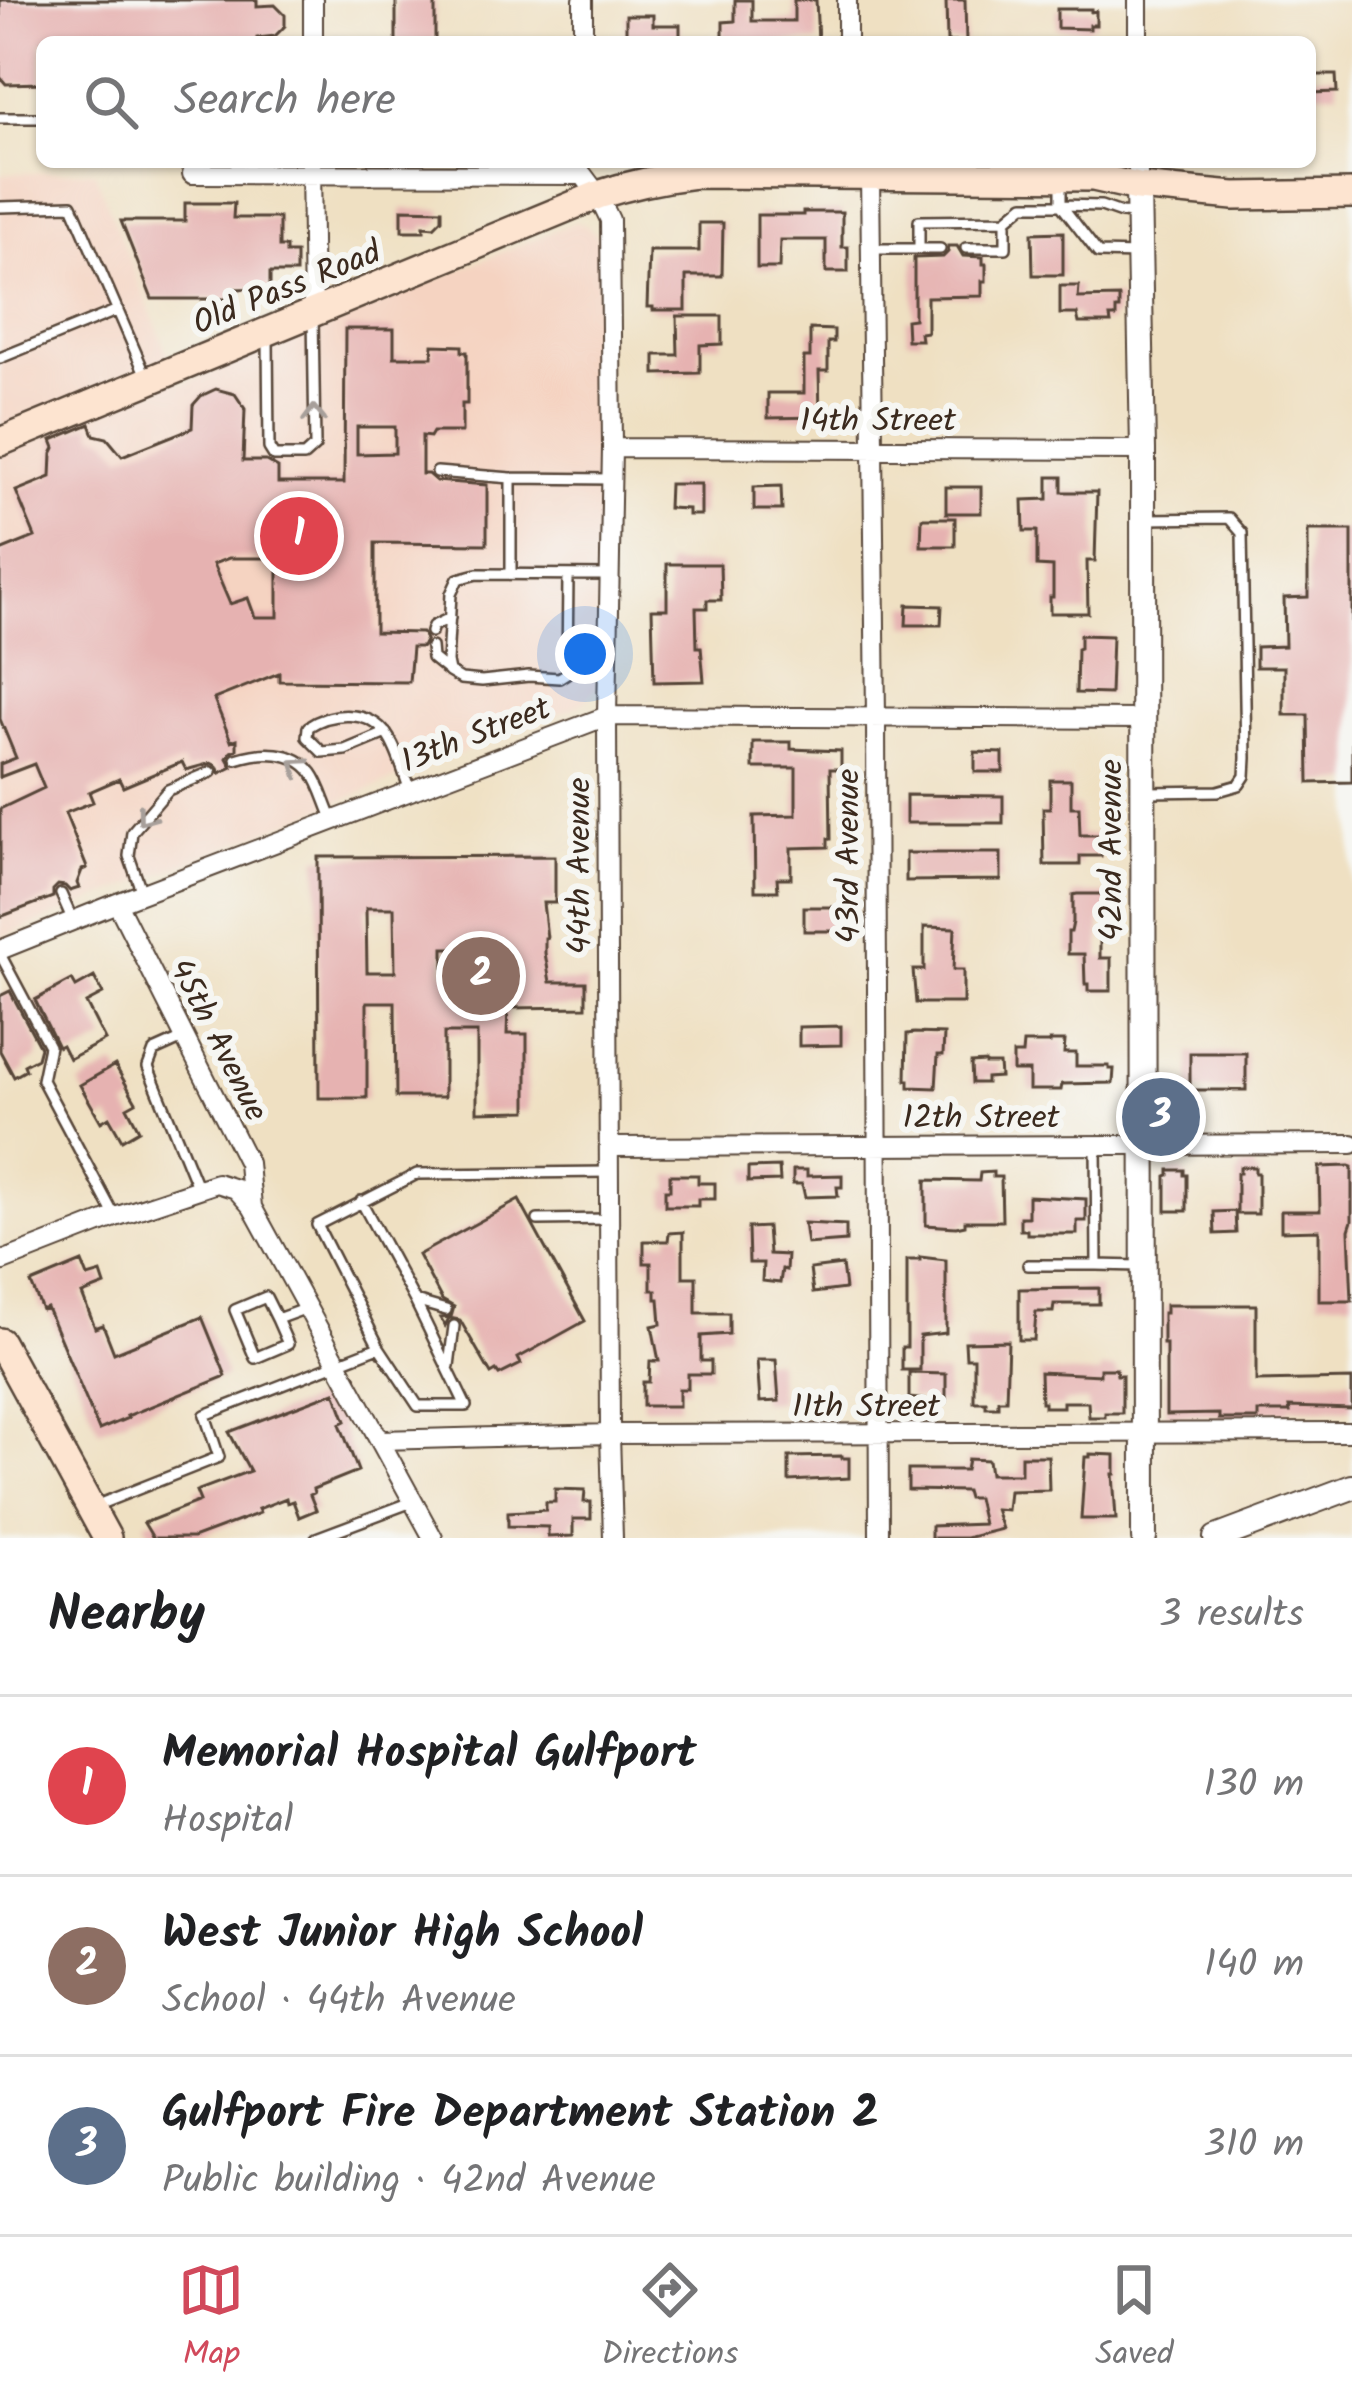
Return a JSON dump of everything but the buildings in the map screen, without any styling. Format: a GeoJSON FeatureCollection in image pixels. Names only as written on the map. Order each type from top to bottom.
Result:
{"type":"FeatureCollection","features":[{"type":"Feature","properties":{"kind":"main road","name":"Old Pass Road"},"geometry":{"type":"LineString","coordinates":[[0,442],[313,315],[588,178],[632,184],[695,168],[855,170],[1061,191],[1093,177],[1138,187],[1234,196],[1352,194]]}},
{"type":"Feature","properties":{"kind":"main road"},"geometry":{"type":"LineString","coordinates":[[0,1342],[107,1538]]}},
{"type":"Feature","properties":{"kind":"street"},"geometry":{"type":"LineString","coordinates":[[313,0],[313,36]]}},
{"type":"Feature","properties":{"kind":"street"},"geometry":{"type":"LineString","coordinates":[[583,0],[583,36]]}},
{"type":"Feature","properties":{"kind":"street"},"geometry":{"type":"LineString","coordinates":[[847,0],[847,36]]}},
{"type":"Feature","properties":{"kind":"street"},"geometry":{"type":"LineString","coordinates":[[1138,0],[1138,36]]}},
{"type":"Feature","properties":{"kind":"street"},"geometry":{"type":"LineString","coordinates":[[192,174],[294,168]]}},
{"type":"Feature","properties":{"kind":"street"},"geometry":{"type":"LineString","coordinates":[[311,168],[313,315]]}},
{"type":"Feature","properties":{"kind":"street"},"geometry":{"type":"LineString","coordinates":[[336,168],[588,178]]}},
{"type":"Feature","properties":{"kind":"street","name":"43rd Avenue"},"geometry":{"type":"LineString","coordinates":[[855,170],[871,249],[879,1538]]}},
{"type":"Feature","properties":{"kind":"street","name":"44th Avenue"},"geometry":{"type":"LineString","coordinates":[[588,178],[610,220],[613,1538]]}},
{"type":"Feature","properties":{"kind":"street","name":"42nd Avenue"},"geometry":{"type":"LineString","coordinates":[[1138,187],[1143,450],[1144,1538]]}},
{"type":"Feature","properties":{"kind":"street","name":"14th Street"},"geometry":{"type":"LineString","coordinates":[[612,448],[1143,450]]}},
{"type":"Feature","properties":{"kind":"street","name":"13th Street"},"geometry":{"type":"LineString","coordinates":[[0,952],[142,893],[608,716],[1143,719]]}},
{"type":"Feature","properties":{"kind":"street","name":"45th Avenue"},"geometry":{"type":"LineString","coordinates":[[117,903],[248,1163],[252,1207]]}},
{"type":"Feature","properties":{"kind":"street","name":"12th Street"},"geometry":{"type":"LineString","coordinates":[[610,1147],[1352,1144]]}},
{"type":"Feature","properties":{"kind":"street"},"geometry":{"type":"LineString","coordinates":[[0,1262],[208,1186],[236,1190],[252,1207],[434,1538]]}},
{"type":"Feature","properties":{"kind":"street","name":"11th Street"},"geometry":{"type":"LineString","coordinates":[[380,1440],[610,1434],[1352,1432]]}},
{"type":"Feature","properties":{"kind":"street"},"geometry":{"type":"LineString","coordinates":[[1216,1538],[1352,1487]]}},
{"type":"Feature","properties":{"kind":"lane"},"geometry":{"type":"LineString","coordinates":[[0,118],[36,118]]}},
{"type":"Feature","properties":{"kind":"lane"},"geometry":{"type":"LineString","coordinates":[[919,249],[919,221],[1006,220],[1024,205],[1061,191],[1098,253],[1139,254]]}},
{"type":"Feature","properties":{"kind":"lane"},"geometry":{"type":"LineString","coordinates":[[0,207],[72,205],[148,381]]}},
{"type":"Feature","properties":{"kind":"lane"},"geometry":{"type":"LineString","coordinates":[[966,248],[1006,248],[1006,220]]}},
{"type":"Feature","properties":{"kind":"lane"},"geometry":{"type":"LineString","coordinates":[[871,249],[940,249]]}},
{"type":"Feature","properties":{"kind":"lane"},"geometry":{"type":"LineString","coordinates":[[0,358],[118,310]]}},
{"type":"Feature","properties":{"kind":"lane"},"geometry":{"type":"LineString","coordinates":[[268,333],[269,448],[274,456],[304,456],[315,446],[313,315]]}},
{"type":"Feature","properties":{"kind":"lane"},"geometry":{"type":"LineString","coordinates":[[437,472],[612,478]]}},
{"type":"Feature","properties":{"kind":"lane"},"geometry":{"type":"LineString","coordinates":[[511,478],[511,574]]}},
{"type":"Feature","properties":{"kind":"lane"},"geometry":{"type":"LineString","coordinates":[[1143,519],[1229,518],[1242,532],[1246,758],[1239,785],[1218,791],[1143,792]]}},
{"type":"Feature","properties":{"kind":"lane"},"geometry":{"type":"LineString","coordinates":[[449,672],[451,595],[458,580],[477,574],[610,575]]}},
{"type":"Feature","properties":{"kind":"lane"},"geometry":{"type":"LineString","coordinates":[[431,647],[432,658],[461,679],[560,678],[567,673],[568,574]]}},
{"type":"Feature","properties":{"kind":"lane"},"geometry":{"type":"LineString","coordinates":[[431,632],[433,626],[450,618]]}},
{"type":"Feature","properties":{"kind":"lane"},"geometry":{"type":"LineString","coordinates":[[386,733],[333,753],[322,752],[307,737],[308,727],[322,717],[364,718],[386,733],[410,790]]}},
{"type":"Feature","properties":{"kind":"lane"},"geometry":{"type":"LineString","coordinates":[[236,759],[260,752],[297,761],[311,771],[333,820]]}},
{"type":"Feature","properties":{"kind":"lane"},"geometry":{"type":"LineString","coordinates":[[142,893],[129,856],[132,832],[168,790],[211,772]]}},
{"type":"Feature","properties":{"kind":"lane"},"geometry":{"type":"LineString","coordinates":[[61,894],[73,921]]}},
{"type":"Feature","properties":{"kind":"lane"},"geometry":{"type":"LineString","coordinates":[[0,952],[49,1046],[42,1080],[116,1217]]}},
{"type":"Feature","properties":{"kind":"lane"},"geometry":{"type":"LineString","coordinates":[[186,1037],[154,1051],[148,1067],[208,1186]]}},
{"type":"Feature","properties":{"kind":"lane"},"geometry":{"type":"LineString","coordinates":[[1096,1145],[1097,1265]]}},
{"type":"Feature","properties":{"kind":"lane"},"geometry":{"type":"LineString","coordinates":[[361,1201],[466,1406],[418,1406],[379,1347],[317,1225],[361,1201],[417,1174],[611,1172]]}},
{"type":"Feature","properties":{"kind":"lane"},"geometry":{"type":"LineString","coordinates":[[538,1220],[611,1219]]}},
{"type":"Feature","properties":{"kind":"lane"},"geometry":{"type":"LineString","coordinates":[[1028,1265],[1143,1266]]}},
{"type":"Feature","properties":{"kind":"lane"},"geometry":{"type":"LineString","coordinates":[[266,1298],[277,1319],[288,1344],[255,1358],[235,1310],[266,1298]]}},
{"type":"Feature","properties":{"kind":"lane"},"geometry":{"type":"LineString","coordinates":[[415,1300],[446,1310]]}},
{"type":"Feature","properties":{"kind":"lane"},"geometry":{"type":"LineString","coordinates":[[277,1319],[307,1308]]}},
{"type":"Feature","properties":{"kind":"lane"},"geometry":{"type":"LineString","coordinates":[[448,1366],[454,1326]]}},
{"type":"Feature","properties":{"kind":"lane"},"geometry":{"type":"LineString","coordinates":[[90,1508],[219,1457],[205,1415],[379,1347]]}},
{"type":"Feature","properties":{"kind":"lane"},"geometry":{"type":"LineString","coordinates":[[316,1538],[413,1502]]}},
{"type":"Feature","properties":{"kind":"shaded area"},"geometry":{"type":"Polygon","coordinates":[[[94,171],[180,385],[576,222],[596,234],[600,244],[598,686],[574,707],[0,938],[0,174],[94,171]]]}},
{"type":"Feature","properties":{"kind":"place","name":"Memorial Hospital Gulfport"},"geometry":{"type":"Point","coordinates":[299,536]}},
{"type":"Feature","properties":{"kind":"place","name":"West Junior High School"},"geometry":{"type":"Point","coordinates":[481,976]}},
{"type":"Feature","properties":{"kind":"place","name":"Gulfport Fire Department Station 2"},"geometry":{"type":"Point","coordinates":[1161,1117]}}]}
